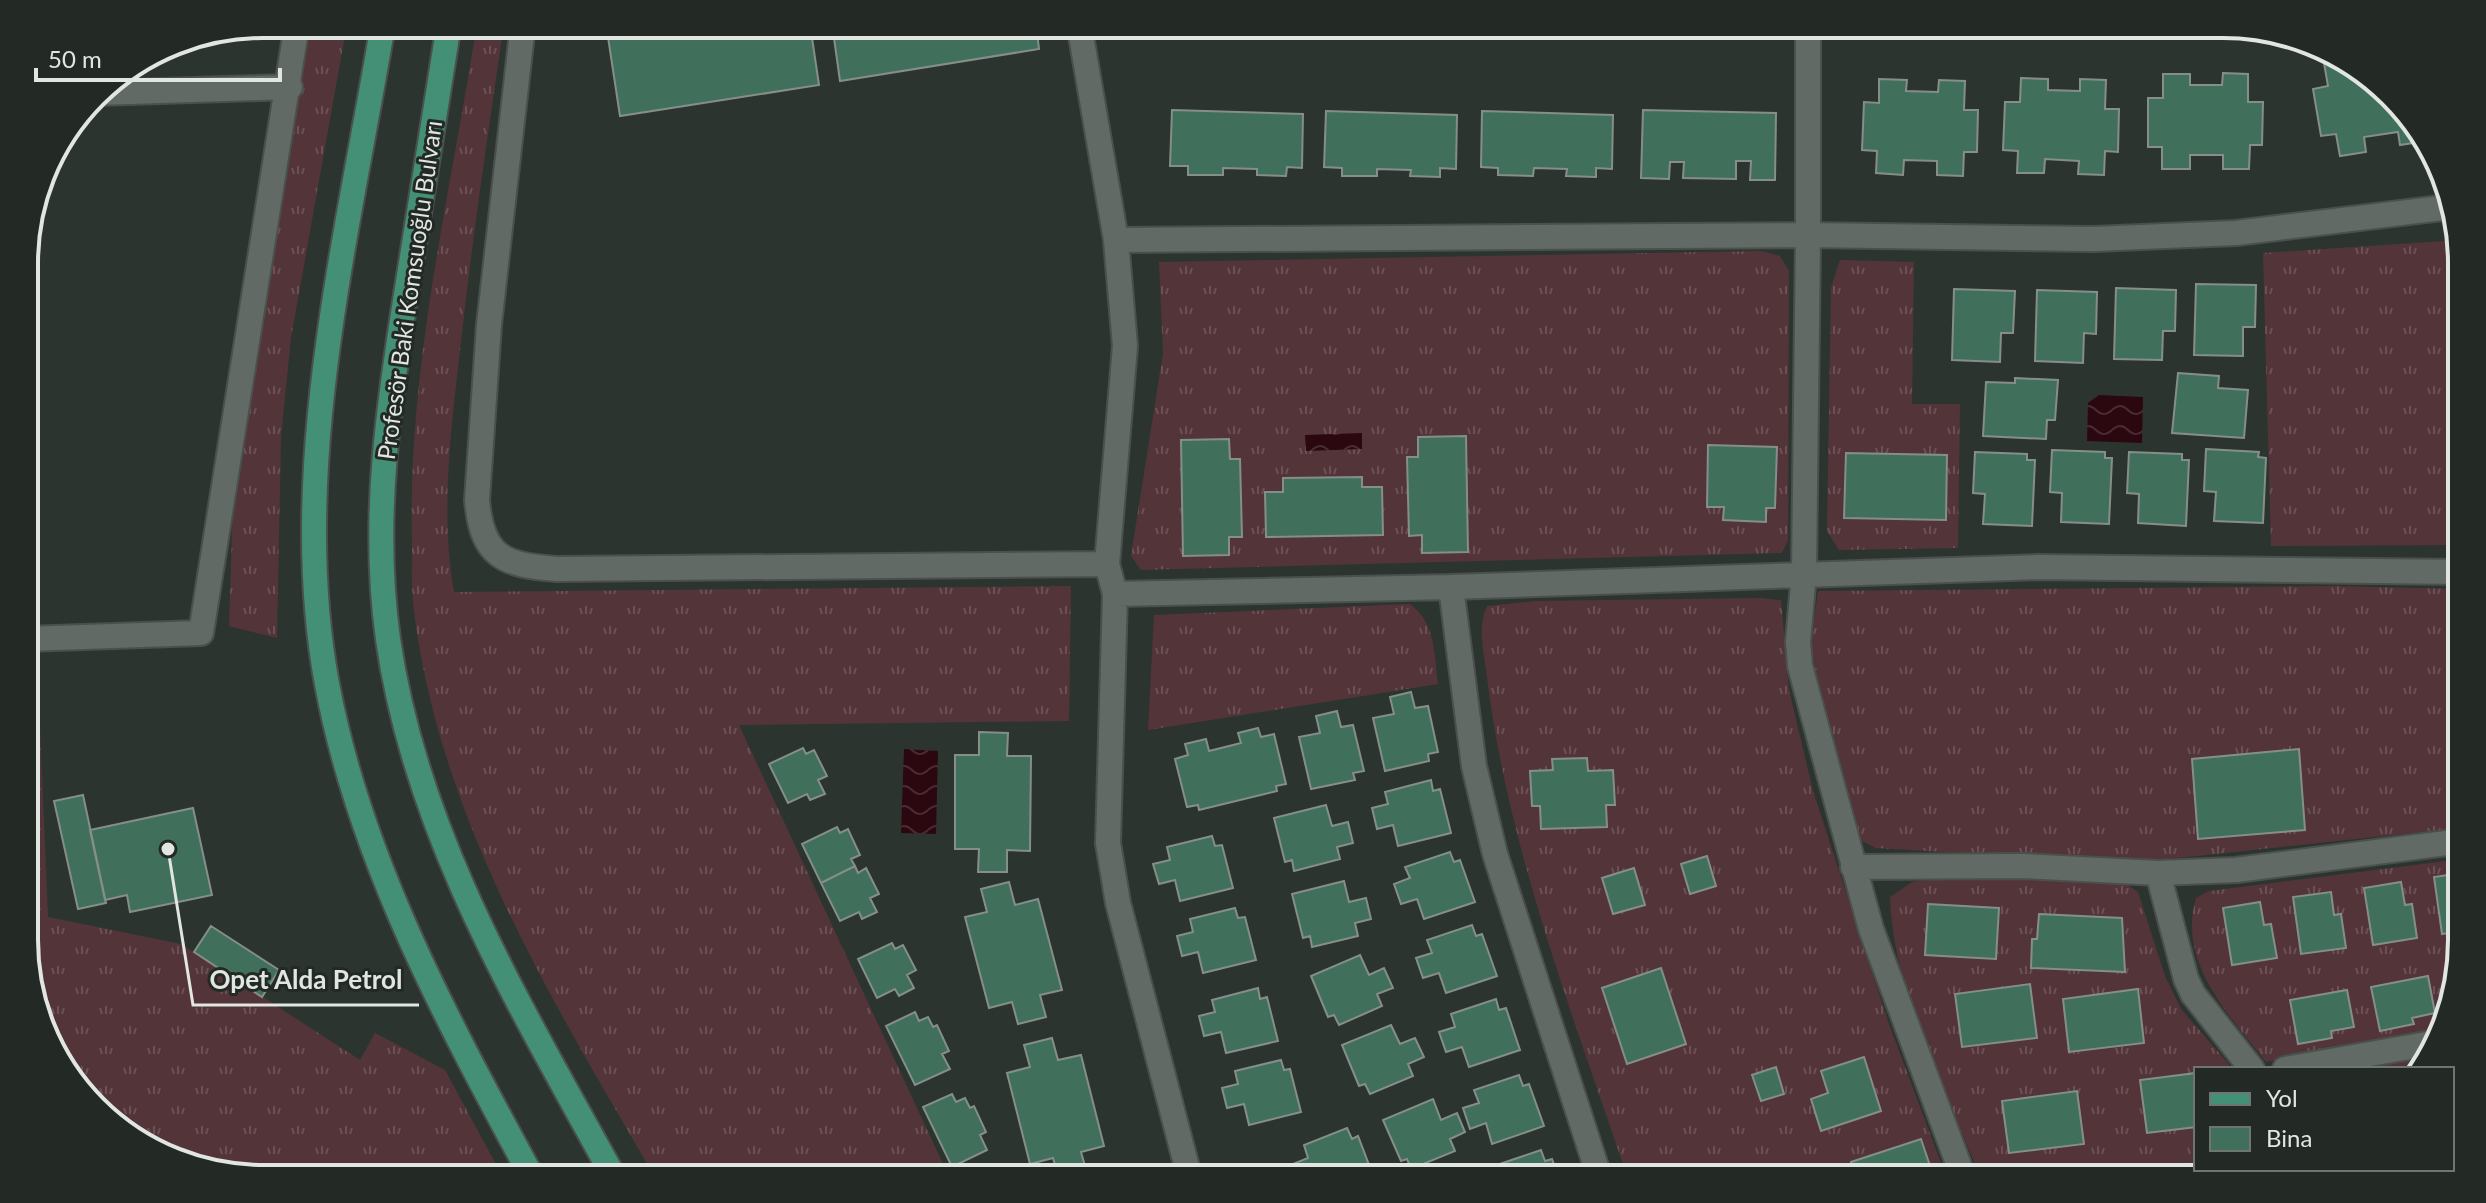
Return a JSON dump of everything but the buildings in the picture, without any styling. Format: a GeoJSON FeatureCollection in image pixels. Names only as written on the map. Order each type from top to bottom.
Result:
{"type":"FeatureCollection","features":[{"type":"Feature","properties":{"kind":"main road"},"geometry":{"type":"LineString","coordinates":[[381,38],[322,411],[315,561],[327,684],[366,829],[416,954],[526,1165]]}},
{"type":"Feature","properties":{"kind":"main road","name":"Profesör Baki Komsuoğlu Bulvarı"},"geometry":{"type":"LineString","coordinates":[[447,38],[384,446],[382,562],[388,639],[425,791],[467,902],[608,1165]]}},
{"type":"Feature","properties":{"kind":"street"},"geometry":{"type":"LineString","coordinates":[[38,639],[201,633],[295,38]]}},
{"type":"Feature","properties":{"kind":"street"},"geometry":{"type":"LineString","coordinates":[[521,38],[489,325],[477,500],[479,527],[487,544],[501,559],[528,567],[557,569],[1107,564]]}},
{"type":"Feature","properties":{"kind":"street"},"geometry":{"type":"LineString","coordinates":[[1081,38],[1116,240],[1125,346],[1107,564],[1115,594],[1108,843],[1118,903],[1186,1165]]}},
{"type":"Feature","properties":{"kind":"street"},"geometry":{"type":"LineString","coordinates":[[1808,38],[1804,573],[1799,619],[1800,666],[1853,867],[1897,1005],[1959,1165]]}},
{"type":"Feature","properties":{"kind":"street"},"geometry":{"type":"LineString","coordinates":[[117,92],[290,87]]}},
{"type":"Feature","properties":{"kind":"street"},"geometry":{"type":"LineString","coordinates":[[1116,240],[1808,235],[2094,239],[2236,233],[2441,208]]}},
{"type":"Feature","properties":{"kind":"street"},"geometry":{"type":"LineString","coordinates":[[1115,594],[1451,587],[2038,567],[2448,572]]}},
{"type":"Feature","properties":{"kind":"street"},"geometry":{"type":"LineString","coordinates":[[1451,587],[1474,766],[1495,854],[1595,1165]]}},
{"type":"Feature","properties":{"kind":"street"},"geometry":{"type":"LineString","coordinates":[[1853,867],[2023,866],[2158,873],[2275,866],[2448,843]]}},
{"type":"Feature","properties":{"kind":"street"},"geometry":{"type":"LineString","coordinates":[[2158,873],[2186,979],[2193,994],[2250,1067]]}},
{"type":"Feature","properties":{"kind":"street"},"geometry":{"type":"LineString","coordinates":[[2296,1067],[2422,1045]]}},
{"type":"Feature","properties":{"kind":"green space"},"geometry":{"type":"Polygon","coordinates":[[[298,38],[345,38],[291,338],[281,437],[277,638],[229,626],[235,436],[298,38]]]}},
{"type":"Feature","properties":{"kind":"green space"},"geometry":{"type":"Polygon","coordinates":[[[475,38],[502,38],[450,441],[447,501],[454,592],[1071,586],[1069,721],[739,725],[943,1165],[648,1165],[541,976],[475,835],[448,763],[428,688],[414,611],[412,478],[416,413],[443,218],[475,38]]]}},
{"type":"Feature","properties":{"kind":"green space"},"geometry":{"type":"Polygon","coordinates":[[[2446,241],[2448,545],[2271,546],[2263,253],[2446,241]]]}},
{"type":"Feature","properties":{"kind":"green space"},"geometry":{"type":"Polygon","coordinates":[[[1762,251],[1780,256],[1789,271],[1788,540],[1782,553],[1141,570],[1131,556],[1163,353],[1159,262],[1762,251]]]}},
{"type":"Feature","properties":{"kind":"green space"},"geometry":{"type":"Polygon","coordinates":[[[1840,260],[1914,262],[1912,404],[1960,404],[1958,548],[1839,550],[1827,531],[1831,288],[1840,260]]]}},
{"type":"Feature","properties":{"kind":"green space"},"geometry":{"type":"Polygon","coordinates":[[[2331,586],[2448,589],[2448,829],[2131,863],[1876,848],[1854,837],[1818,689],[1811,642],[1818,591],[2331,586]]]}},
{"type":"Feature","properties":{"kind":"green space"},"geometry":{"type":"Polygon","coordinates":[[[1781,600],[1789,690],[1813,791],[1889,1024],[1942,1165],[1623,1165],[1526,868],[1497,741],[1482,640],[1484,614],[1487,606],[1536,601],[1781,600]]]}},
{"type":"Feature","properties":{"kind":"green space"},"geometry":{"type":"Polygon","coordinates":[[[1410,604],[1425,620],[1429,630],[1438,684],[1148,730],[1154,615],[1410,604]]]}},
{"type":"Feature","properties":{"kind":"green space"},"geometry":{"type":"Polygon","coordinates":[[[38,703],[48,917],[181,944],[360,1060],[375,1033],[445,1070],[496,1165],[234,1163],[177,1148],[138,1127],[115,1109],[94,1088],[68,1052],[55,1026],[40,969],[38,703]]]}},
{"type":"Feature","properties":{"kind":"green space"},"geometry":{"type":"Polygon","coordinates":[[[2448,861],[2446,969],[2428,1031],[2266,1062],[2223,1006],[2200,966],[2192,921],[2196,898],[2209,891],[2448,861]]]}},
{"type":"Feature","properties":{"kind":"green space"},"geometry":{"type":"Polygon","coordinates":[[[1949,877],[2102,878],[2126,884],[2138,892],[2165,976],[2181,1009],[2231,1067],[2194,1067],[2194,1160],[2165,1165],[1975,1165],[1924,1041],[1901,969],[1893,933],[1890,897],[1912,882],[1949,877]]]}},
{"type":"Feature","properties":{"kind":"green space"},"geometry":{"type":"Polygon","coordinates":[[[2414,1059],[2408,1067],[2373,1067],[2414,1059]]]}},
{"type":"Feature","properties":{"kind":"green space"},"geometry":{"type":"Polygon","coordinates":[[[2194,1160],[2194,1165],[2165,1165],[2194,1160]]]}},
{"type":"Feature","properties":{"kind":"water"},"geometry":{"type":"Polygon","coordinates":[[[2099,395],[2143,397],[2142,443],[2087,441],[2088,403],[2099,395]]]}},
{"type":"Feature","properties":{"kind":"water"},"geometry":{"type":"Polygon","coordinates":[[[1362,433],[1362,449],[1306,451],[1305,435],[1362,433]]]}},
{"type":"Feature","properties":{"kind":"water"},"geometry":{"type":"Polygon","coordinates":[[[904,749],[938,751],[936,834],[901,833],[904,749]]]}},
{"type":"Feature","properties":{"kind":"place","name":"Opet Alda Petrol"},"geometry":{"type":"Point","coordinates":[168,849]}}]}
